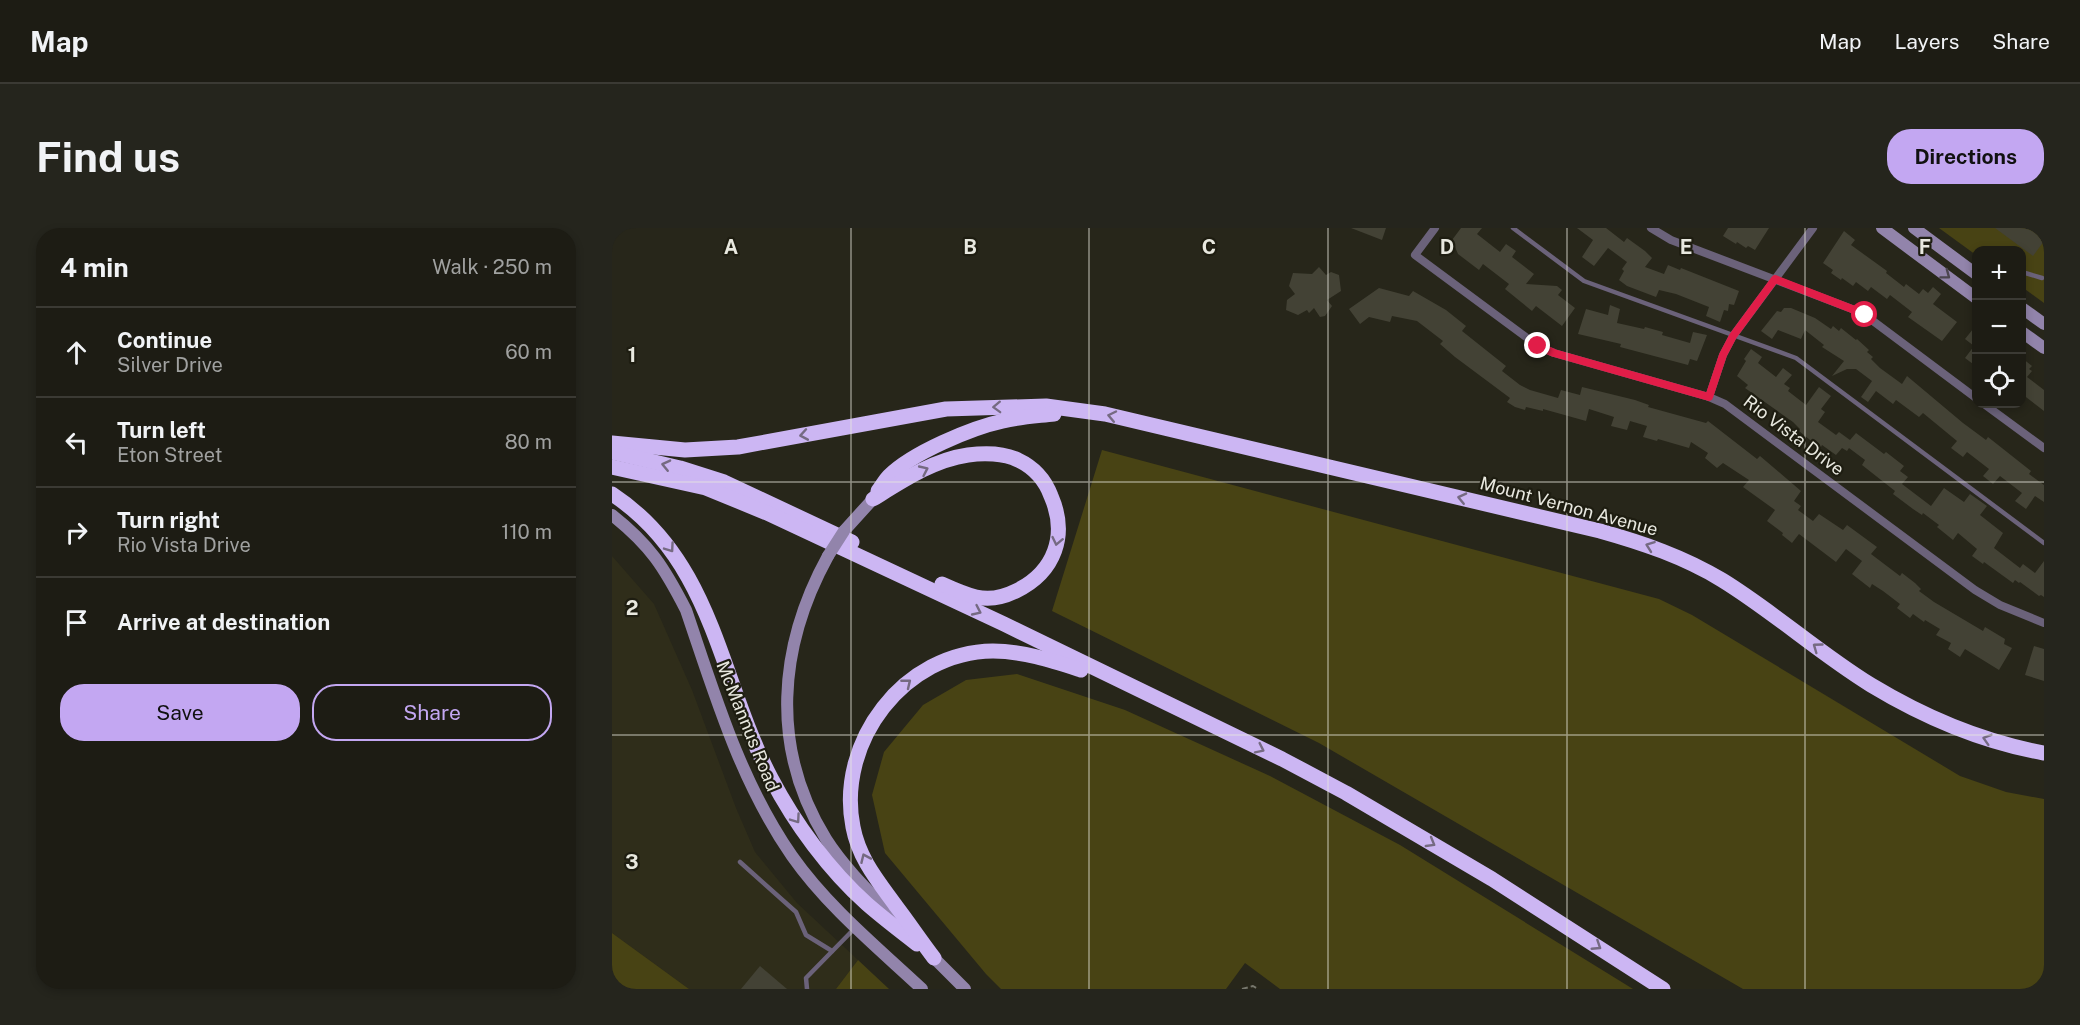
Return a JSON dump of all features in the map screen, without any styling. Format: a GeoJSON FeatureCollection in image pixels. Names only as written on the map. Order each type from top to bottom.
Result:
{"type":"FeatureCollection","features":[{"type":"Feature","properties":{"kind":"highway","name":"Mount Vernon Avenue"},"geometry":{"type":"LineString","coordinates":[[612,443],[685,450],[738,447],[946,409],[1046,406],[1116,417],[1600,531],[1640,543],[1686,560],[1721,580],[1870,685],[1908,706],[1961,730],[2044,753]]}},
{"type":"Feature","properties":{"kind":"highway"},"geometry":{"type":"LineString","coordinates":[[873,499],[890,475],[931,448],[970,430],[1003,421],[1076,411]]}},
{"type":"Feature","properties":{"kind":"highway"},"geometry":{"type":"LineString","coordinates":[[612,452],[680,468],[724,482],[956,591],[978,597],[996,597],[1012,593],[1028,585],[1043,572],[1055,552],[1060,528],[1057,509],[1047,485],[1032,468],[1017,459],[1002,455],[968,455],[942,462],[921,471],[873,499]]}},
{"type":"Feature","properties":{"kind":"highway"},"geometry":{"type":"LineString","coordinates":[[612,467],[706,488],[767,513],[1004,624],[1282,759],[1346,793],[1492,879],[1663,989]]}},
{"type":"Feature","properties":{"kind":"highway"},"geometry":{"type":"LineString","coordinates":[[612,494],[647,521],[663,538],[686,571],[705,611],[756,746],[771,778],[814,845],[867,904],[934,958]]}},
{"type":"Feature","properties":{"kind":"highway"},"geometry":{"type":"LineString","coordinates":[[934,958],[874,878],[853,828],[850,800],[855,761],[871,724],[882,707],[897,692],[931,667],[950,658],[993,651],[1029,655],[1092,673],[1208,724]]}},
{"type":"Feature","properties":{"kind":"main road"},"geometry":{"type":"LineString","coordinates":[[1882,228],[1972,294]]}},
{"type":"Feature","properties":{"kind":"main road"},"geometry":{"type":"LineString","coordinates":[[1914,228],[1972,270]]}},
{"type":"Feature","properties":{"kind":"main road"},"geometry":{"type":"LineString","coordinates":[[2026,311],[2044,324]]}},
{"type":"Feature","properties":{"kind":"main road"},"geometry":{"type":"LineString","coordinates":[[2026,335],[2044,348]]}},
{"type":"Feature","properties":{"kind":"main road"},"geometry":{"type":"LineString","coordinates":[[873,499],[844,531],[828,556],[813,583],[799,619],[789,662],[786,696],[788,729],[795,765],[809,806],[826,839],[850,872],[965,989]]}},
{"type":"Feature","properties":{"kind":"main road","name":"McMannus Road"},"geometry":{"type":"LineString","coordinates":[[612,515],[648,548],[666,571],[676,590],[686,610],[731,740],[748,781],[771,824],[813,883],[922,989]]}},
{"type":"Feature","properties":{"kind":"street","name":"Rio Vista Drive"},"geometry":{"type":"LineString","coordinates":[[1435,228],[1415,255],[1538,346],[1554,353],[1709,397],[1725,404],[1975,590],[2000,604],[2044,623]]}},
{"type":"Feature","properties":{"kind":"street"},"geometry":{"type":"LineString","coordinates":[[1651,228],[1671,240],[1865,315],[1972,394]]}},
{"type":"Feature","properties":{"kind":"street"},"geometry":{"type":"LineString","coordinates":[[1709,397],[1723,355],[1733,336],[1813,228]]}},
{"type":"Feature","properties":{"kind":"street"},"geometry":{"type":"LineString","coordinates":[[1989,408],[2044,448]]}},
{"type":"Feature","properties":{"kind":"lane"},"geometry":{"type":"LineString","coordinates":[[1513,228],[1584,281],[1796,358],[2044,543]]}},
{"type":"Feature","properties":{"kind":"lane"},"geometry":{"type":"LineString","coordinates":[[2026,273],[2043,278]]}},
{"type":"Feature","properties":{"kind":"lane"},"geometry":{"type":"LineString","coordinates":[[740,862],[796,912],[806,935],[832,951]]}},
{"type":"Feature","properties":{"kind":"lane"},"geometry":{"type":"LineString","coordinates":[[807,989],[806,978],[856,927]]}},
{"type":"Feature","properties":{"kind":"path"},"geometry":{"type":"LineString","coordinates":[[1242,989],[1253,986],[1258,989]]}},
{"type":"Feature","properties":{"kind":"shaded area"},"geometry":{"type":"Polygon","coordinates":[[[1939,228],[2044,228],[2044,303],[2026,290],[2026,246],[1972,246],[1972,252],[1939,228]]]}},
{"type":"Feature","properties":{"kind":"shaded area"},"geometry":{"type":"Polygon","coordinates":[[[1102,450],[1659,599],[1692,615],[1960,776],[2006,792],[2044,799],[2044,989],[1743,989],[1319,743],[1052,611],[1102,450]]]}},
{"type":"Feature","properties":{"kind":"shaded area"},"geometry":{"type":"Polygon","coordinates":[[[612,556],[654,604],[692,690],[755,852],[797,903],[858,960],[836,989],[689,989],[612,933],[612,556]]]}},
{"type":"Feature","properties":{"kind":"shaded area"},"geometry":{"type":"Polygon","coordinates":[[[1017,674],[1125,710],[1270,776],[1400,845],[1633,989],[1280,989],[1245,963],[1226,989],[1001,989],[885,853],[872,795],[884,752],[923,705],[966,680],[1017,674]]]}},
{"type":"Feature","properties":{"kind":"shaded area"},"geometry":{"type":"Polygon","coordinates":[[[612,933],[689,989],[612,989],[612,933]]]}},
{"type":"Feature","properties":{"kind":"shaded area"},"geometry":{"type":"Polygon","coordinates":[[[858,960],[889,989],[836,989],[858,960]]]}},
{"type":"Feature","properties":{"kind":"building"},"geometry":{"type":"Polygon","coordinates":[[[1351,228],[1386,228],[1382,240],[1351,228]]]}},
{"type":"Feature","properties":{"kind":"building"},"geometry":{"type":"Polygon","coordinates":[[[1461,228],[1482,228],[1477,234],[1500,252],[1506,244],[1516,251],[1512,257],[1534,274],[1526,284],[1557,286],[1562,290],[1558,295],[1575,308],[1562,326],[1536,306],[1532,311],[1505,289],[1509,284],[1483,264],[1479,270],[1458,254],[1452,240],[1461,228]]]}},
{"type":"Feature","properties":{"kind":"building"},"geometry":{"type":"Polygon","coordinates":[[[1577,228],[1606,228],[1624,242],[1627,238],[1652,258],[1645,267],[1664,274],[1668,265],[1680,270],[1681,268],[1739,291],[1734,305],[1729,304],[1728,311],[1724,310],[1720,322],[1706,316],[1709,307],[1676,294],[1659,290],[1656,297],[1627,286],[1619,280],[1627,262],[1608,248],[1594,266],[1582,257],[1593,240],[1577,228]]]}},
{"type":"Feature","properties":{"kind":"building"},"geometry":{"type":"Polygon","coordinates":[[[1728,228],[1769,228],[1755,250],[1748,246],[1746,248],[1737,242],[1736,244],[1723,236],[1728,228]]]}},
{"type":"Feature","properties":{"kind":"building"},"geometry":{"type":"Polygon","coordinates":[[[1995,228],[2044,228],[2044,241],[2033,256],[2026,251],[2026,246],[2019,246],[1995,228]]]}},
{"type":"Feature","properties":{"kind":"building"},"geometry":{"type":"Polygon","coordinates":[[[1844,231],[1855,240],[1851,245],[1887,271],[1886,273],[1904,287],[1906,284],[1919,294],[1923,289],[1928,293],[1933,287],[1941,294],[1933,304],[1957,322],[1942,341],[1908,317],[1912,312],[1890,295],[1887,299],[1871,287],[1868,291],[1856,282],[1853,286],[1831,273],[1833,270],[1823,263],[1844,231]]]}},
{"type":"Feature","properties":{"kind":"building"},"geometry":{"type":"Polygon","coordinates":[[[1319,267],[1326,275],[1331,272],[1339,275],[1341,291],[1327,300],[1332,306],[1325,316],[1320,317],[1314,308],[1309,313],[1307,310],[1298,315],[1286,310],[1287,300],[1295,294],[1289,286],[1293,273],[1312,274],[1319,267]]]}},
{"type":"Feature","properties":{"kind":"building"},"geometry":{"type":"Polygon","coordinates":[[[1379,288],[1409,296],[1413,291],[1446,310],[1466,326],[1462,331],[1506,366],[1502,371],[1530,390],[1558,398],[1561,390],[1580,395],[1582,387],[1635,400],[1649,405],[1648,407],[1706,423],[1708,421],[1757,459],[1760,456],[1801,491],[1794,501],[1801,506],[1798,510],[1813,521],[1819,514],[1843,530],[1847,525],[1877,547],[1871,554],[1900,576],[1902,573],[1921,589],[1919,591],[1934,602],[1983,631],[1985,627],[2005,639],[2004,644],[2012,648],[1999,670],[1965,649],[1960,657],[1948,649],[1951,643],[1936,635],[1940,629],[1913,614],[1910,618],[1897,608],[1900,604],[1883,591],[1872,584],[1870,588],[1852,574],[1862,561],[1846,549],[1836,562],[1799,534],[1792,543],[1767,521],[1775,510],[1743,487],[1749,480],[1723,463],[1717,468],[1705,458],[1708,453],[1691,442],[1689,448],[1643,437],[1647,426],[1630,421],[1627,430],[1611,426],[1614,417],[1589,409],[1586,421],[1543,409],[1543,411],[1526,407],[1525,410],[1515,407],[1507,402],[1510,398],[1455,357],[1440,344],[1443,341],[1417,321],[1392,316],[1390,322],[1369,317],[1360,324],[1349,309],[1379,288]]]}},
{"type":"Feature","properties":{"kind":"building"},"geometry":{"type":"Polygon","coordinates":[[[1610,305],[1620,309],[1617,323],[1644,329],[1645,327],[1663,332],[1662,335],[1690,343],[1693,332],[1707,335],[1697,361],[1690,359],[1688,365],[1620,347],[1621,344],[1578,334],[1586,309],[1608,315],[1610,305]]]}},
{"type":"Feature","properties":{"kind":"building"},"geometry":{"type":"Polygon","coordinates":[[[1784,308],[1791,308],[1815,318],[1831,329],[1833,326],[1839,331],[1841,328],[1869,350],[1867,352],[1873,357],[1871,359],[1880,368],[1902,384],[1907,376],[1963,423],[1986,440],[1988,437],[2031,471],[2029,474],[2044,485],[2044,502],[2035,496],[2026,509],[2015,501],[2022,493],[2000,476],[1993,484],[1983,476],[1989,469],[1967,452],[1963,457],[1951,448],[1957,441],[1923,413],[1919,417],[1896,400],[1893,404],[1876,391],[1868,402],[1861,397],[1872,381],[1856,369],[1847,369],[1832,376],[1844,361],[1822,347],[1824,345],[1805,330],[1801,339],[1778,330],[1772,339],[1761,331],[1777,311],[1781,312],[1784,308]]]}},
{"type":"Feature","properties":{"kind":"building"},"geometry":{"type":"Polygon","coordinates":[[[1972,330],[1972,344],[1965,339],[1972,330]]]}},
{"type":"Feature","properties":{"kind":"building"},"geometry":{"type":"Polygon","coordinates":[[[1751,349],[1762,357],[1758,363],[1776,377],[1783,368],[1792,375],[1784,384],[1790,388],[1788,391],[1806,405],[1819,387],[1831,396],[1821,409],[1825,412],[1818,422],[1836,435],[1839,432],[1850,440],[1856,433],[1884,454],[1886,452],[1904,466],[1900,471],[1908,477],[1902,484],[1931,506],[1944,488],[1964,502],[1970,494],[1987,506],[1980,515],[2003,533],[1994,548],[2020,568],[2023,564],[2035,573],[2044,561],[2044,597],[2039,596],[2020,582],[2015,580],[2013,583],[1972,556],[1977,549],[1958,533],[1953,540],[1937,527],[1939,525],[1893,494],[1895,491],[1862,465],[1865,460],[1849,448],[1847,451],[1842,448],[1836,455],[1822,445],[1821,447],[1815,444],[1799,431],[1800,429],[1793,422],[1745,388],[1748,385],[1737,376],[1751,349]]]}},
{"type":"Feature","properties":{"kind":"building"},"geometry":{"type":"Polygon","coordinates":[[[1972,349],[1972,363],[1965,358],[1972,349]]]}},
{"type":"Feature","properties":{"kind":"building"},"geometry":{"type":"Polygon","coordinates":[[[2026,361],[2032,366],[2029,369],[2032,371],[2027,377],[2044,390],[2044,411],[2026,397],[2026,361]]]}},
{"type":"Feature","properties":{"kind":"building"},"geometry":{"type":"Polygon","coordinates":[[[2034,646],[2044,649],[2044,681],[2025,675],[2034,646]]]}},
{"type":"Feature","properties":{"kind":"building"},"geometry":{"type":"Polygon","coordinates":[[[760,966],[787,989],[741,989],[760,966]]]}},
{"type":"Feature","properties":{"kind":"route"},"geometry":{"type":"LineString","coordinates":[[1538,346],[1554,353],[1709,397],[1723,355],[1733,336],[1775,279],[1865,315]]}}]}
